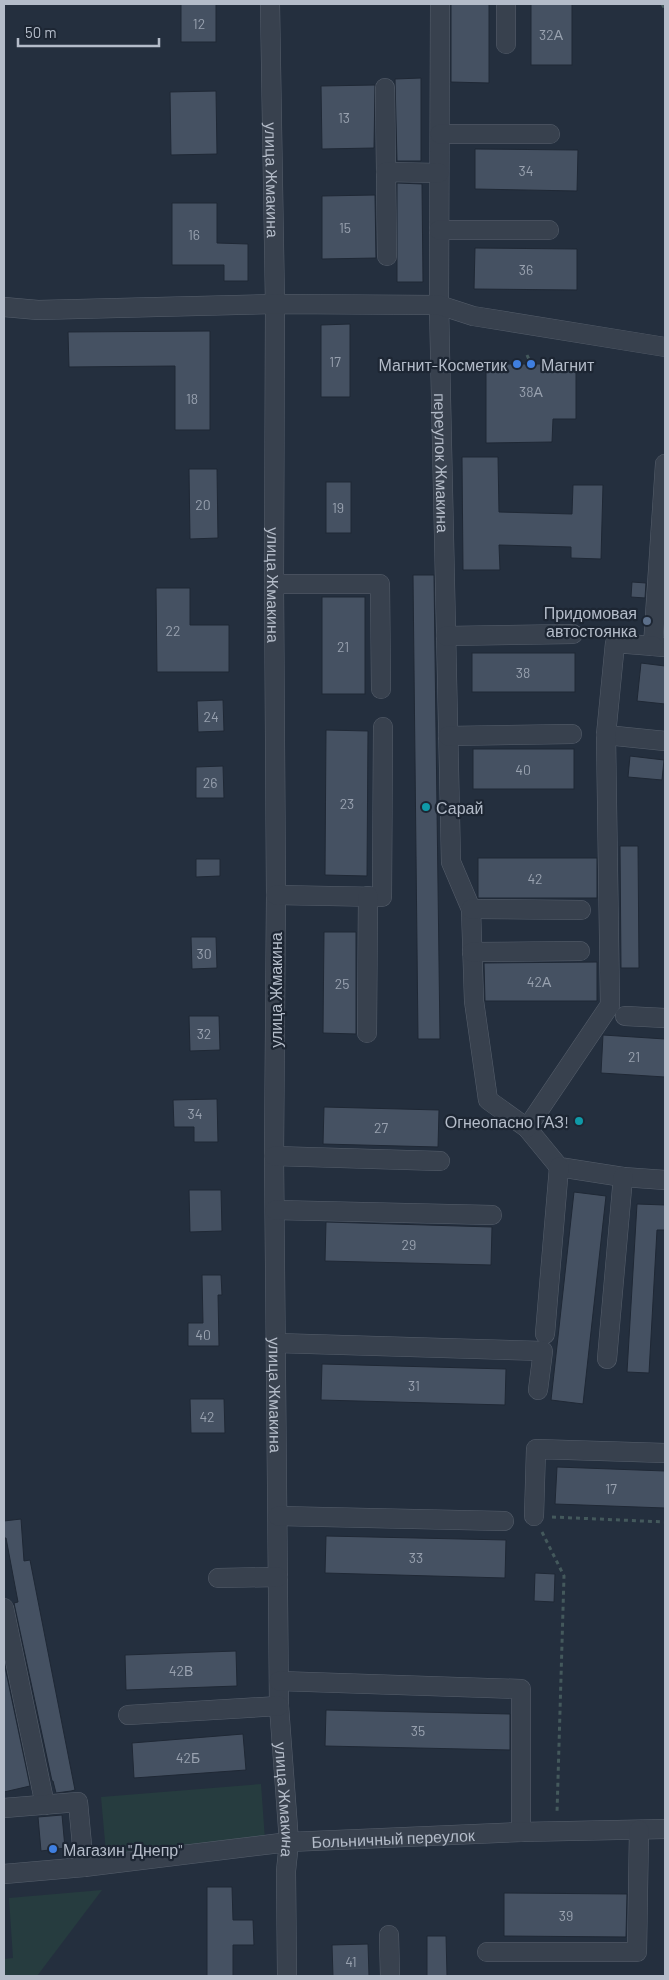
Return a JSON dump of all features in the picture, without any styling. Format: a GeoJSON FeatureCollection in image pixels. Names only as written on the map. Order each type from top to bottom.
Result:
{"type":"FeatureCollection","features":[{"type":"Feature","properties":{"kind":"street","name":"улица Жмакина"},"geometry":{"type":"LineString","coordinates":[[270,4],[275,304],[276,895],[274,1156],[279,1706],[289,1842],[286,1871],[287,1976]]}},
{"type":"Feature","properties":{"kind":"street","name":"переулок Жмакина"},"geometry":{"type":"LineString","coordinates":[[440,4],[439,305],[451,862],[471,909]]}},
{"type":"Feature","properties":{"kind":"street"},"geometry":{"type":"LineString","coordinates":[[506,4],[506,44]]}},
{"type":"Feature","properties":{"kind":"street"},"geometry":{"type":"LineString","coordinates":[[385,88],[387,256]]}},
{"type":"Feature","properties":{"kind":"street"},"geometry":{"type":"LineString","coordinates":[[440,134],[550,134]]}},
{"type":"Feature","properties":{"kind":"street"},"geometry":{"type":"LineString","coordinates":[[386,172],[439,172]]}},
{"type":"Feature","properties":{"kind":"street"},"geometry":{"type":"LineString","coordinates":[[439,230],[549,230]]}},
{"type":"Feature","properties":{"kind":"street"},"geometry":{"type":"LineString","coordinates":[[4,307],[38,310],[275,304],[439,305],[473,316],[665,347]]}},
{"type":"Feature","properties":{"kind":"street"},"geometry":{"type":"LineString","coordinates":[[527,1128],[610,1005],[606,735],[615,643],[659,646],[665,464]]}},
{"type":"Feature","properties":{"kind":"street"},"geometry":{"type":"LineString","coordinates":[[274,584],[380,584],[381,689]]}},
{"type":"Feature","properties":{"kind":"street"},"geometry":{"type":"LineString","coordinates":[[446,636],[573,634]]}},
{"type":"Feature","properties":{"kind":"street"},"geometry":{"type":"LineString","coordinates":[[276,895],[382,897],[384,726]]}},
{"type":"Feature","properties":{"kind":"street"},"geometry":{"type":"LineString","coordinates":[[448,736],[572,734]]}},
{"type":"Feature","properties":{"kind":"street"},"geometry":{"type":"LineString","coordinates":[[606,735],[665,741]]}},
{"type":"Feature","properties":{"kind":"street"},"geometry":{"type":"LineString","coordinates":[[367,1033],[368,896]]}},
{"type":"Feature","properties":{"kind":"street"},"geometry":{"type":"LineString","coordinates":[[581,910],[471,909],[474,1001],[488,1100],[527,1128],[560,1167],[623,1177],[665,1180]]}},
{"type":"Feature","properties":{"kind":"street"},"geometry":{"type":"LineString","coordinates":[[472,952],[580,951]]}},
{"type":"Feature","properties":{"kind":"street"},"geometry":{"type":"LineString","coordinates":[[625,1016],[665,1018]]}},
{"type":"Feature","properties":{"kind":"street"},"geometry":{"type":"LineString","coordinates":[[274,1156],[440,1161]]}},
{"type":"Feature","properties":{"kind":"street"},"geometry":{"type":"LineString","coordinates":[[545,1334],[560,1167]]}},
{"type":"Feature","properties":{"kind":"street"},"geometry":{"type":"LineString","coordinates":[[607,1359],[623,1177]]}},
{"type":"Feature","properties":{"kind":"street"},"geometry":{"type":"LineString","coordinates":[[275,1210],[492,1215]]}},
{"type":"Feature","properties":{"kind":"street"},"geometry":{"type":"LineString","coordinates":[[276,1343],[543,1350],[538,1390]]}},
{"type":"Feature","properties":{"kind":"street"},"geometry":{"type":"LineString","coordinates":[[534,1516],[536,1449],[665,1453]]}},
{"type":"Feature","properties":{"kind":"street"},"geometry":{"type":"LineString","coordinates":[[278,1516],[504,1521]]}},
{"type":"Feature","properties":{"kind":"street"},"geometry":{"type":"LineString","coordinates":[[218,1578],[278,1577]]}},
{"type":"Feature","properties":{"kind":"street"},"geometry":{"type":"LineString","coordinates":[[4,1608],[45,1805]]}},
{"type":"Feature","properties":{"kind":"street"},"geometry":{"type":"LineString","coordinates":[[279,1681],[522,1689],[521,1832]]}},
{"type":"Feature","properties":{"kind":"street"},"geometry":{"type":"LineString","coordinates":[[128,1715],[279,1706]]}},
{"type":"Feature","properties":{"kind":"street"},"geometry":{"type":"LineString","coordinates":[[4,1808],[78,1802],[84,1867]]}},
{"type":"Feature","properties":{"kind":"street","name":"Больничный переулок"},"geometry":{"type":"LineString","coordinates":[[4,1874],[84,1867],[289,1842],[521,1832],[665,1829]]}},
{"type":"Feature","properties":{"kind":"street"},"geometry":{"type":"LineString","coordinates":[[487,1952],[637,1952],[639,1830]]}},
{"type":"Feature","properties":{"kind":"street"},"geometry":{"type":"LineString","coordinates":[[389,1936],[390,1976]]}},
{"type":"Feature","properties":{"kind":"path"},"geometry":{"type":"LineString","coordinates":[[662,4],[665,8]]}},
{"type":"Feature","properties":{"kind":"path"},"geometry":{"type":"LineString","coordinates":[[527,354],[531,364]]}},
{"type":"Feature","properties":{"kind":"path"},"geometry":{"type":"LineString","coordinates":[[557,1831],[564,1576],[534,1516],[665,1522]]}},
{"type":"Feature","properties":{"kind":"green space"},"geometry":{"type":"Polygon","coordinates":[[[261,1784],[265,1840],[106,1853],[101,1797],[261,1784]]]}},
{"type":"Feature","properties":{"kind":"green space"},"geometry":{"type":"Polygon","coordinates":[[[102,1890],[37,1976],[4,1976],[4,1959],[13,1958],[9,1898],[102,1890]]]}},
{"type":"Feature","properties":{"kind":"building"},"geometry":{"type":"Polygon","coordinates":[[[181,4],[216,4],[216,42],[181,42],[181,4]]]}},
{"type":"Feature","properties":{"kind":"building"},"geometry":{"type":"Polygon","coordinates":[[[451,4],[489,4],[489,83],[451,82],[451,4]]]}},
{"type":"Feature","properties":{"kind":"building"},"geometry":{"type":"Polygon","coordinates":[[[531,4],[572,4],[572,65],[531,65],[531,4]]]}},
{"type":"Feature","properties":{"kind":"building"},"geometry":{"type":"Polygon","coordinates":[[[421,78],[421,161],[397,161],[395,79],[421,78]]]}},
{"type":"Feature","properties":{"kind":"building"},"geometry":{"type":"Polygon","coordinates":[[[375,85],[374,148],[322,149],[321,86],[375,85]]]}},
{"type":"Feature","properties":{"kind":"building"},"geometry":{"type":"Polygon","coordinates":[[[216,91],[217,154],[171,155],[170,92],[216,91]]]}},
{"type":"Feature","properties":{"kind":"building"},"geometry":{"type":"Polygon","coordinates":[[[475,149],[578,150],[577,191],[475,189],[475,149]]]}},
{"type":"Feature","properties":{"kind":"building"},"geometry":{"type":"Polygon","coordinates":[[[397,183],[422,184],[423,282],[397,282],[397,183]]]}},
{"type":"Feature","properties":{"kind":"building"},"geometry":{"type":"Polygon","coordinates":[[[375,195],[376,258],[322,259],[322,196],[375,195]]]}},
{"type":"Feature","properties":{"kind":"building"},"geometry":{"type":"Polygon","coordinates":[[[172,203],[217,203],[217,243],[248,244],[248,281],[224,281],[224,265],[172,265],[172,203]]]}},
{"type":"Feature","properties":{"kind":"building"},"geometry":{"type":"Polygon","coordinates":[[[475,248],[577,249],[577,290],[474,289],[475,248]]]}},
{"type":"Feature","properties":{"kind":"building"},"geometry":{"type":"Polygon","coordinates":[[[350,324],[350,397],[321,397],[321,325],[350,324]]]}},
{"type":"Feature","properties":{"kind":"building"},"geometry":{"type":"Polygon","coordinates":[[[210,331],[210,430],[175,430],[175,366],[69,367],[68,332],[210,331]]]}},
{"type":"Feature","properties":{"kind":"building"},"geometry":{"type":"Polygon","coordinates":[[[486,364],[576,364],[576,419],[553,419],[552,442],[486,443],[486,364]]]}},
{"type":"Feature","properties":{"kind":"building"},"geometry":{"type":"Polygon","coordinates":[[[462,457],[498,457],[499,512],[572,514],[573,485],[603,485],[601,559],[571,558],[571,547],[499,545],[500,570],[463,570],[462,457]]]}},
{"type":"Feature","properties":{"kind":"building"},"geometry":{"type":"Polygon","coordinates":[[[189,469],[217,469],[218,538],[190,539],[189,469]]]}},
{"type":"Feature","properties":{"kind":"building"},"geometry":{"type":"Polygon","coordinates":[[[326,482],[351,482],[351,533],[326,533],[326,482]]]}},
{"type":"Feature","properties":{"kind":"building","name":"Сарай"},"geometry":{"type":"Polygon","coordinates":[[[413,575],[434,575],[440,1039],[418,1039],[413,575]]]}},
{"type":"Feature","properties":{"kind":"building"},"geometry":{"type":"Polygon","coordinates":[[[632,582],[646,583],[645,598],[631,597],[632,582]]]}},
{"type":"Feature","properties":{"kind":"building"},"geometry":{"type":"Polygon","coordinates":[[[156,588],[190,588],[190,625],[229,625],[229,672],[157,672],[156,588]]]}},
{"type":"Feature","properties":{"kind":"building"},"geometry":{"type":"Polygon","coordinates":[[[322,597],[365,597],[365,694],[322,694],[322,597]]]}},
{"type":"Feature","properties":{"kind":"building"},"geometry":{"type":"Polygon","coordinates":[[[472,653],[575,653],[575,692],[472,692],[472,653]]]}},
{"type":"Feature","properties":{"kind":"building"},"geometry":{"type":"Polygon","coordinates":[[[641,663],[665,666],[665,704],[637,701],[641,663]]]}},
{"type":"Feature","properties":{"kind":"building"},"geometry":{"type":"Polygon","coordinates":[[[223,700],[224,731],[198,732],[197,701],[223,700]]]}},
{"type":"Feature","properties":{"kind":"building"},"geometry":{"type":"Polygon","coordinates":[[[326,730],[368,731],[367,876],[325,875],[326,730]]]}},
{"type":"Feature","properties":{"kind":"building"},"geometry":{"type":"Polygon","coordinates":[[[473,749],[574,749],[574,789],[473,789],[473,749]]]}},
{"type":"Feature","properties":{"kind":"building"},"geometry":{"type":"Polygon","coordinates":[[[630,756],[664,760],[662,780],[628,777],[630,756]]]}},
{"type":"Feature","properties":{"kind":"building"},"geometry":{"type":"Polygon","coordinates":[[[223,766],[224,798],[196,798],[196,767],[223,766]]]}},
{"type":"Feature","properties":{"kind":"building"},"geometry":{"type":"Polygon","coordinates":[[[620,846],[638,846],[639,968],[621,968],[620,846]]]}},
{"type":"Feature","properties":{"kind":"building"},"geometry":{"type":"Polygon","coordinates":[[[478,858],[597,858],[597,898],[478,898],[478,858]]]}},
{"type":"Feature","properties":{"kind":"building"},"geometry":{"type":"Polygon","coordinates":[[[196,859],[220,859],[220,876],[196,877],[196,859]]]}},
{"type":"Feature","properties":{"kind":"building"},"geometry":{"type":"Polygon","coordinates":[[[324,932],[356,932],[356,1034],[323,1033],[324,932]]]}},
{"type":"Feature","properties":{"kind":"building"},"geometry":{"type":"Polygon","coordinates":[[[191,937],[216,937],[217,968],[192,969],[191,937]]]}},
{"type":"Feature","properties":{"kind":"building"},"geometry":{"type":"Polygon","coordinates":[[[597,962],[597,1001],[485,1001],[484,963],[597,962]]]}},
{"type":"Feature","properties":{"kind":"building"},"geometry":{"type":"Polygon","coordinates":[[[189,1016],[219,1016],[220,1050],[190,1051],[189,1016]]]}},
{"type":"Feature","properties":{"kind":"building"},"geometry":{"type":"Polygon","coordinates":[[[603,1035],[665,1039],[665,1077],[601,1073],[603,1035]]]}},
{"type":"Feature","properties":{"kind":"building"},"geometry":{"type":"Polygon","coordinates":[[[217,1099],[218,1142],[194,1142],[194,1127],[174,1127],[173,1100],[217,1099]]]}},
{"type":"Feature","properties":{"kind":"building"},"geometry":{"type":"Polygon","coordinates":[[[324,1107],[439,1110],[438,1147],[323,1144],[324,1107]]]}},
{"type":"Feature","properties":{"kind":"building"},"geometry":{"type":"Polygon","coordinates":[[[189,1190],[221,1190],[222,1231],[190,1232],[189,1190]]]}},
{"type":"Feature","properties":{"kind":"building"},"geometry":{"type":"Polygon","coordinates":[[[574,1192],[606,1196],[583,1404],[551,1400],[574,1192]]]}},
{"type":"Feature","properties":{"kind":"building"},"geometry":{"type":"Polygon","coordinates":[[[637,1204],[665,1205],[665,1230],[657,1230],[649,1373],[627,1372],[637,1204]]]}},
{"type":"Feature","properties":{"kind":"building"},"geometry":{"type":"Polygon","coordinates":[[[326,1222],[492,1227],[491,1265],[325,1261],[326,1222]]]}},
{"type":"Feature","properties":{"kind":"building"},"geometry":{"type":"Polygon","coordinates":[[[202,1275],[221,1275],[222,1295],[218,1295],[219,1346],[188,1346],[188,1323],[203,1323],[202,1275]]]}},
{"type":"Feature","properties":{"kind":"building"},"geometry":{"type":"Polygon","coordinates":[[[322,1364],[506,1369],[505,1405],[321,1400],[322,1364]]]}},
{"type":"Feature","properties":{"kind":"building"},"geometry":{"type":"Polygon","coordinates":[[[190,1399],[224,1399],[225,1433],[191,1433],[190,1399]]]}},
{"type":"Feature","properties":{"kind":"building"},"geometry":{"type":"Polygon","coordinates":[[[557,1467],[665,1471],[665,1508],[555,1504],[557,1467]]]}},
{"type":"Feature","properties":{"kind":"building"},"geometry":{"type":"Polygon","coordinates":[[[21,1519],[24,1561],[30,1560],[75,1790],[71,1791],[56,1793],[52,1781],[14,1603],[18,1602],[6,1538],[4,1538],[4,1521],[21,1519]]]}},
{"type":"Feature","properties":{"kind":"building"},"geometry":{"type":"Polygon","coordinates":[[[326,1536],[506,1540],[505,1578],[325,1573],[326,1536]]]}},
{"type":"Feature","properties":{"kind":"building"},"geometry":{"type":"Polygon","coordinates":[[[535,1573],[555,1574],[554,1602],[534,1601],[535,1573]]]}},
{"type":"Feature","properties":{"kind":"building"},"geometry":{"type":"Polygon","coordinates":[[[236,1651],[237,1686],[126,1690],[125,1655],[236,1651]]]}},
{"type":"Feature","properties":{"kind":"building"},"geometry":{"type":"Polygon","coordinates":[[[4,1662],[30,1786],[4,1792],[4,1662]]]}},
{"type":"Feature","properties":{"kind":"building"},"geometry":{"type":"Polygon","coordinates":[[[326,1710],[510,1714],[510,1750],[325,1746],[326,1710]]]}},
{"type":"Feature","properties":{"kind":"building"},"geometry":{"type":"Polygon","coordinates":[[[243,1734],[246,1770],[134,1778],[132,1743],[243,1734]]]}},
{"type":"Feature","properties":{"kind":"building"},"geometry":{"type":"Polygon","coordinates":[[[62,1815],[65,1848],[41,1851],[38,1817],[62,1815]]]}},
{"type":"Feature","properties":{"kind":"building"},"geometry":{"type":"Polygon","coordinates":[[[207,1887],[232,1887],[233,1920],[253,1920],[254,1945],[233,1945],[233,1976],[207,1976],[207,1887]]]}},
{"type":"Feature","properties":{"kind":"building"},"geometry":{"type":"Polygon","coordinates":[[[504,1893],[627,1894],[626,1937],[504,1936],[504,1893]]]}},
{"type":"Feature","properties":{"kind":"building"},"geometry":{"type":"Polygon","coordinates":[[[427,1936],[446,1936],[447,1976],[427,1976],[427,1936]]]}},
{"type":"Feature","properties":{"kind":"building"},"geometry":{"type":"Polygon","coordinates":[[[368,1944],[369,1976],[333,1976],[332,1945],[368,1944]]]}},
{"type":"Feature","properties":{"kind":"place","name":"Магнит-Косметик"},"geometry":{"type":"Point","coordinates":[517,364]}},
{"type":"Feature","properties":{"kind":"place","name":"Магнит"},"geometry":{"type":"Point","coordinates":[531,364]}},
{"type":"Feature","properties":{"kind":"place","name":"Придомовая автостоянка"},"geometry":{"type":"Point","coordinates":[647,621]}},
{"type":"Feature","properties":{"kind":"place","name":"Сарай"},"geometry":{"type":"Point","coordinates":[426,807]}},
{"type":"Feature","properties":{"kind":"place","name":"Огнеопасно ГАЗ!"},"geometry":{"type":"Point","coordinates":[579,1121]}},
{"type":"Feature","properties":{"kind":"place","name":"Магазин \"Днепр\""},"geometry":{"type":"Point","coordinates":[53,1849]}}]}
